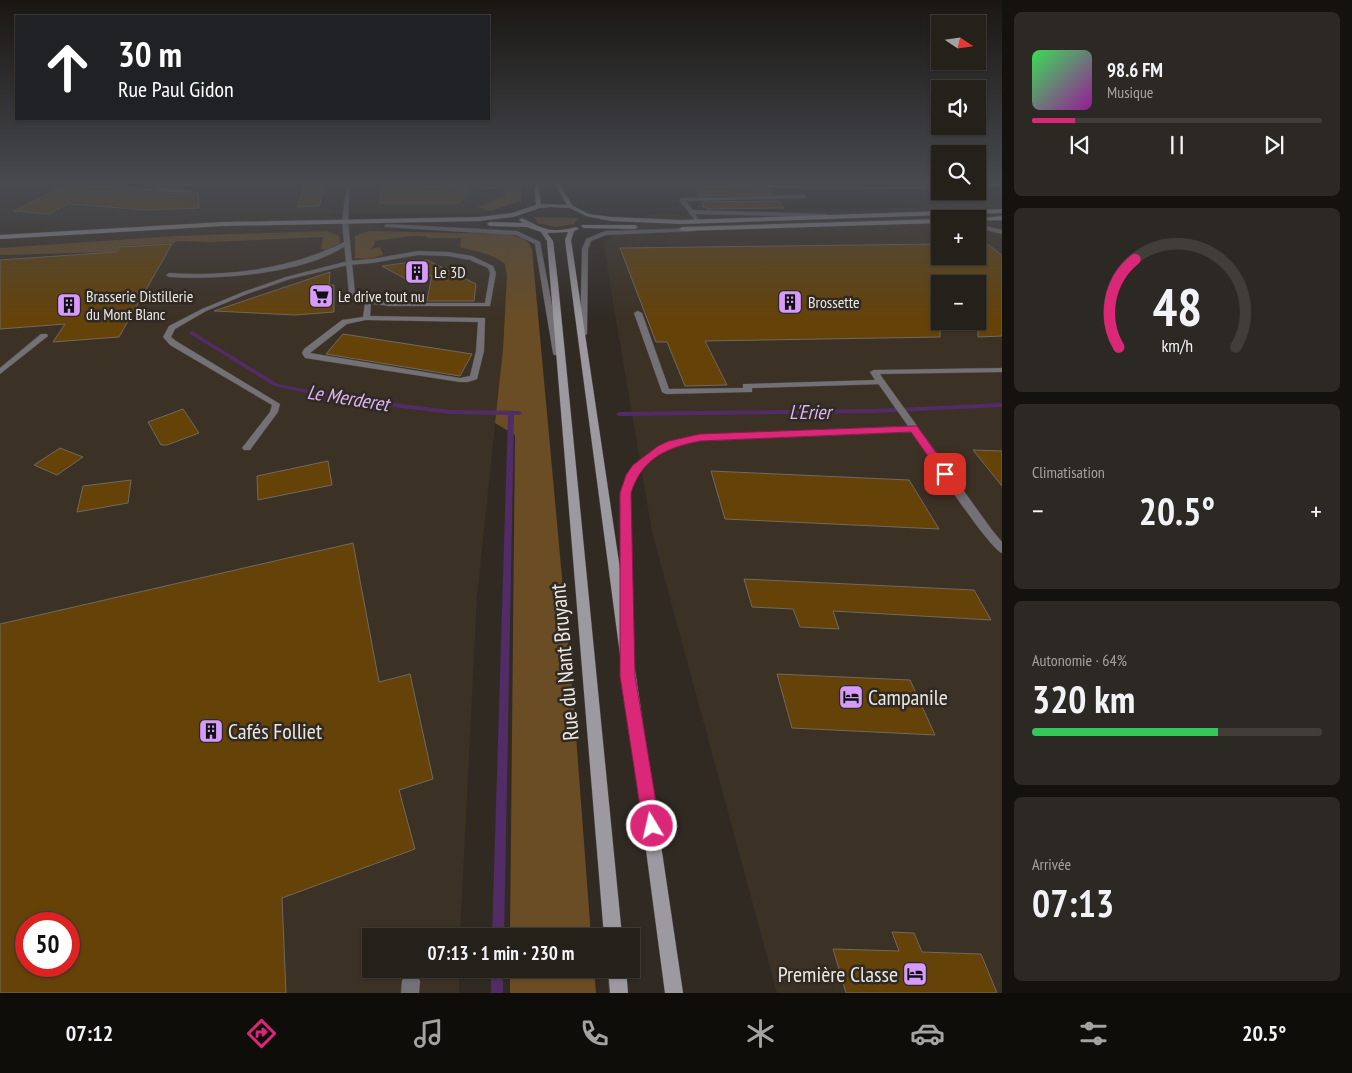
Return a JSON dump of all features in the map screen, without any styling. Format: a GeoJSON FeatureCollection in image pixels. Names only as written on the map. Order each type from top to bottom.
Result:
{"type":"FeatureCollection","features":[{"type":"Feature","properties":{"kind":"main road"},"geometry":{"type":"LineString","coordinates":[[0,237],[130,228]]}},
{"type":"Feature","properties":{"kind":"main road"},"geometry":{"type":"LineString","coordinates":[[0,242],[256,228]]}},
{"type":"Feature","properties":{"kind":"main road"},"geometry":{"type":"LineString","coordinates":[[538,228],[543,230],[577,228]]}},
{"type":"Feature","properties":{"kind":"main road"},"geometry":{"type":"LineString","coordinates":[[671,228],[716,228]]}},
{"type":"Feature","properties":{"kind":"main road","name":"Rue du Nant Bruyant"},"geometry":{"type":"LineString","coordinates":[[543,230],[550,241],[613,928]]}},
{"type":"Feature","properties":{"kind":"main road"},"geometry":{"type":"LineString","coordinates":[[572,230],[568,240],[674,993]]}},
{"type":"Feature","properties":{"kind":"main road"},"geometry":{"type":"LineString","coordinates":[[618,978],[619,993]]}},
{"type":"Feature","properties":{"kind":"street"},"geometry":{"type":"LineString","coordinates":[[247,448],[274,412],[276,404],[173,343],[167,337],[172,328],[204,310],[244,293],[288,278],[348,263],[418,253],[448,254],[472,258],[491,267],[493,273],[488,305],[389,305],[356,300],[352,294],[348,263],[346,244],[345,228]]}},
{"type":"Feature","properties":{"kind":"street","name":"Rue du Nant Bruyant"},"geometry":{"type":"LineString","coordinates":[[431,228],[517,234],[538,243],[563,384]]}},
{"type":"Feature","properties":{"kind":"street"},"geometry":{"type":"LineString","coordinates":[[987,228],[1002,232]]}},
{"type":"Feature","properties":{"kind":"street"},"geometry":{"type":"LineString","coordinates":[[583,352],[584,248],[588,240],[592,237],[611,232],[696,229]]}},
{"type":"Feature","properties":{"kind":"street"},"geometry":{"type":"LineString","coordinates":[[169,275],[210,277],[239,274],[304,260],[327,253],[346,244]]}},
{"type":"Feature","properties":{"kind":"street"},"geometry":{"type":"LineString","coordinates":[[366,318],[368,303]]}},
{"type":"Feature","properties":{"kind":"street"},"geometry":{"type":"LineString","coordinates":[[638,313],[666,392],[749,390],[746,386],[881,382]]}},
{"type":"Feature","properties":{"kind":"street"},"geometry":{"type":"LineString","coordinates":[[366,318],[482,320],[480,351],[474,377],[468,380],[460,380],[308,356],[306,353],[345,322],[366,318]]}},
{"type":"Feature","properties":{"kind":"street"},"geometry":{"type":"LineString","coordinates":[[0,372],[44,336]]}},
{"type":"Feature","properties":{"kind":"street"},"geometry":{"type":"LineString","coordinates":[[1002,370],[874,372],[988,533],[1002,548]]}},
{"type":"Feature","properties":{"kind":"street"},"geometry":{"type":"LineString","coordinates":[[628,676],[625,493],[631,475],[646,460],[673,443],[700,438],[913,429]]}},
{"type":"Feature","properties":{"kind":"shaded area"},"geometry":{"type":"Polygon","coordinates":[[[0,228],[389,228],[401,231],[478,237],[503,256],[508,268],[503,349],[477,597],[460,928],[362,928],[362,978],[459,978],[459,993],[0,993],[0,228]]]}},
{"type":"Feature","properties":{"kind":"shaded area"},"geometry":{"type":"Polygon","coordinates":[[[626,228],[931,228],[931,265],[986,265],[986,228],[1002,228],[1002,993],[777,993],[652,532],[603,242],[626,228]]]}},
{"type":"Feature","properties":{"kind":"shaded area"},"geometry":{"type":"Polygon","coordinates":[[[327,231],[339,236],[340,243],[327,250],[321,249],[323,237],[210,242],[177,241],[174,243],[120,246],[115,252],[0,255],[0,248],[175,236],[327,231]]]}},
{"type":"Feature","properties":{"kind":"shaded area"},"geometry":{"type":"Polygon","coordinates":[[[368,231],[506,234],[525,240],[532,249],[574,709],[590,928],[510,928],[515,435],[495,423],[503,349],[507,276],[505,264],[488,255],[460,247],[461,238],[427,238],[427,236],[374,241],[375,243],[371,249],[380,247],[383,255],[369,259],[355,258],[355,236],[368,231]]]}},
{"type":"Feature","properties":{"kind":"shaded area"},"geometry":{"type":"Polygon","coordinates":[[[510,978],[595,978],[596,993],[510,993],[510,978]]]}},
{"type":"Feature","properties":{"kind":"building","name":"Brossette"},"geometry":{"type":"Polygon","coordinates":[[[986,243],[1002,255],[1002,336],[978,337],[978,330],[986,330],[986,275],[931,275],[931,330],[940,330],[940,337],[705,341],[727,385],[685,386],[667,342],[656,342],[620,248],[931,244],[931,265],[986,265],[986,243]]]}},
{"type":"Feature","properties":{"kind":"building","name":"Brasserie Distillerie du Mont Blanc"},"geometry":{"type":"Polygon","coordinates":[[[172,244],[119,337],[53,342],[65,324],[0,329],[0,260],[116,252],[120,247],[172,244]]]}},
{"type":"Feature","properties":{"kind":"building"},"geometry":{"type":"Polygon","coordinates":[[[427,260],[476,284],[474,301],[427,301],[432,275],[413,283],[382,266],[427,260]]]}},
{"type":"Feature","properties":{"kind":"building"},"geometry":{"type":"Polygon","coordinates":[[[330,272],[329,285],[334,285],[334,312],[295,315],[214,311],[330,272]]]}},
{"type":"Feature","properties":{"kind":"building"},"geometry":{"type":"Polygon","coordinates":[[[343,334],[472,354],[460,376],[326,354],[343,334]]]}},
{"type":"Feature","properties":{"kind":"building"},"geometry":{"type":"Polygon","coordinates":[[[183,409],[199,433],[167,445],[161,445],[148,422],[183,409]]]}},
{"type":"Feature","properties":{"kind":"building"},"geometry":{"type":"Polygon","coordinates":[[[60,448],[83,457],[57,475],[34,465],[60,448]]]}},
{"type":"Feature","properties":{"kind":"building"},"geometry":{"type":"Polygon","coordinates":[[[973,450],[1002,451],[1002,486],[973,450]]]}},
{"type":"Feature","properties":{"kind":"building"},"geometry":{"type":"Polygon","coordinates":[[[328,461],[332,485],[258,500],[257,476],[328,461]]]}},
{"type":"Feature","properties":{"kind":"building"},"geometry":{"type":"Polygon","coordinates":[[[711,471],[909,480],[939,529],[725,519],[711,471]]]}},
{"type":"Feature","properties":{"kind":"building"},"geometry":{"type":"Polygon","coordinates":[[[131,480],[128,503],[77,512],[83,486],[131,480]]]}},
{"type":"Feature","properties":{"kind":"building","name":"Cafés Folliet"},"geometry":{"type":"Polygon","coordinates":[[[353,543],[379,682],[410,674],[433,779],[399,790],[415,849],[282,898],[286,993],[0,993],[0,624],[353,543]]]}},
{"type":"Feature","properties":{"kind":"building"},"geometry":{"type":"Polygon","coordinates":[[[744,579],[974,590],[991,620],[833,611],[839,629],[800,627],[793,609],[752,607],[744,579]]]}},
{"type":"Feature","properties":{"kind":"building","name":"Campanile"},"geometry":{"type":"Polygon","coordinates":[[[777,674],[910,680],[935,735],[792,728],[777,674]]]}},
{"type":"Feature","properties":{"kind":"building","name":"Première Classe"},"geometry":{"type":"Polygon","coordinates":[[[892,932],[914,933],[922,952],[981,954],[997,993],[846,993],[833,949],[899,951],[892,932]]]}},
{"type":"Feature","properties":{"kind":"waterway","name":"Le Merderet"},"geometry":{"type":"LineString","coordinates":[[192,333],[276,385],[344,399],[451,412],[519,413]]}},
{"type":"Feature","properties":{"kind":"waterway","name":"L'Erier"},"geometry":{"type":"LineString","coordinates":[[619,414],[874,411],[1002,405]]}},
{"type":"Feature","properties":{"kind":"waterway"},"geometry":{"type":"LineString","coordinates":[[498,928],[511,413]]}},
{"type":"Feature","properties":{"kind":"waterway"},"geometry":{"type":"LineString","coordinates":[[497,978],[497,993]]}},
{"type":"Feature","properties":{"kind":"place","name":"Le 3D"},"geometry":{"type":"Point","coordinates":[417,272]}},
{"type":"Feature","properties":{"kind":"place","name":"Le drive tout nu"},"geometry":{"type":"Point","coordinates":[321,296]}},
{"type":"Feature","properties":{"kind":"place","name":"Brossette"},"geometry":{"type":"Point","coordinates":[790,302]}},
{"type":"Feature","properties":{"kind":"place","name":"Brasserie Distillerie du Mont Blanc"},"geometry":{"type":"Point","coordinates":[69,305]}},
{"type":"Feature","properties":{"kind":"place","name":"Campanile"},"geometry":{"type":"Point","coordinates":[851,697]}},
{"type":"Feature","properties":{"kind":"place","name":"Cafés Folliet"},"geometry":{"type":"Point","coordinates":[211,731]}},
{"type":"Feature","properties":{"kind":"place","name":"Première Classe"},"geometry":{"type":"Point","coordinates":[915,974]}},
{"type":"Feature","properties":{"kind":"route"},"geometry":{"type":"LineString","coordinates":[[652,826],[628,676],[625,493],[631,475],[646,460],[662,449],[673,443],[685,440],[727,436],[913,429],[945,474]]}}]}
